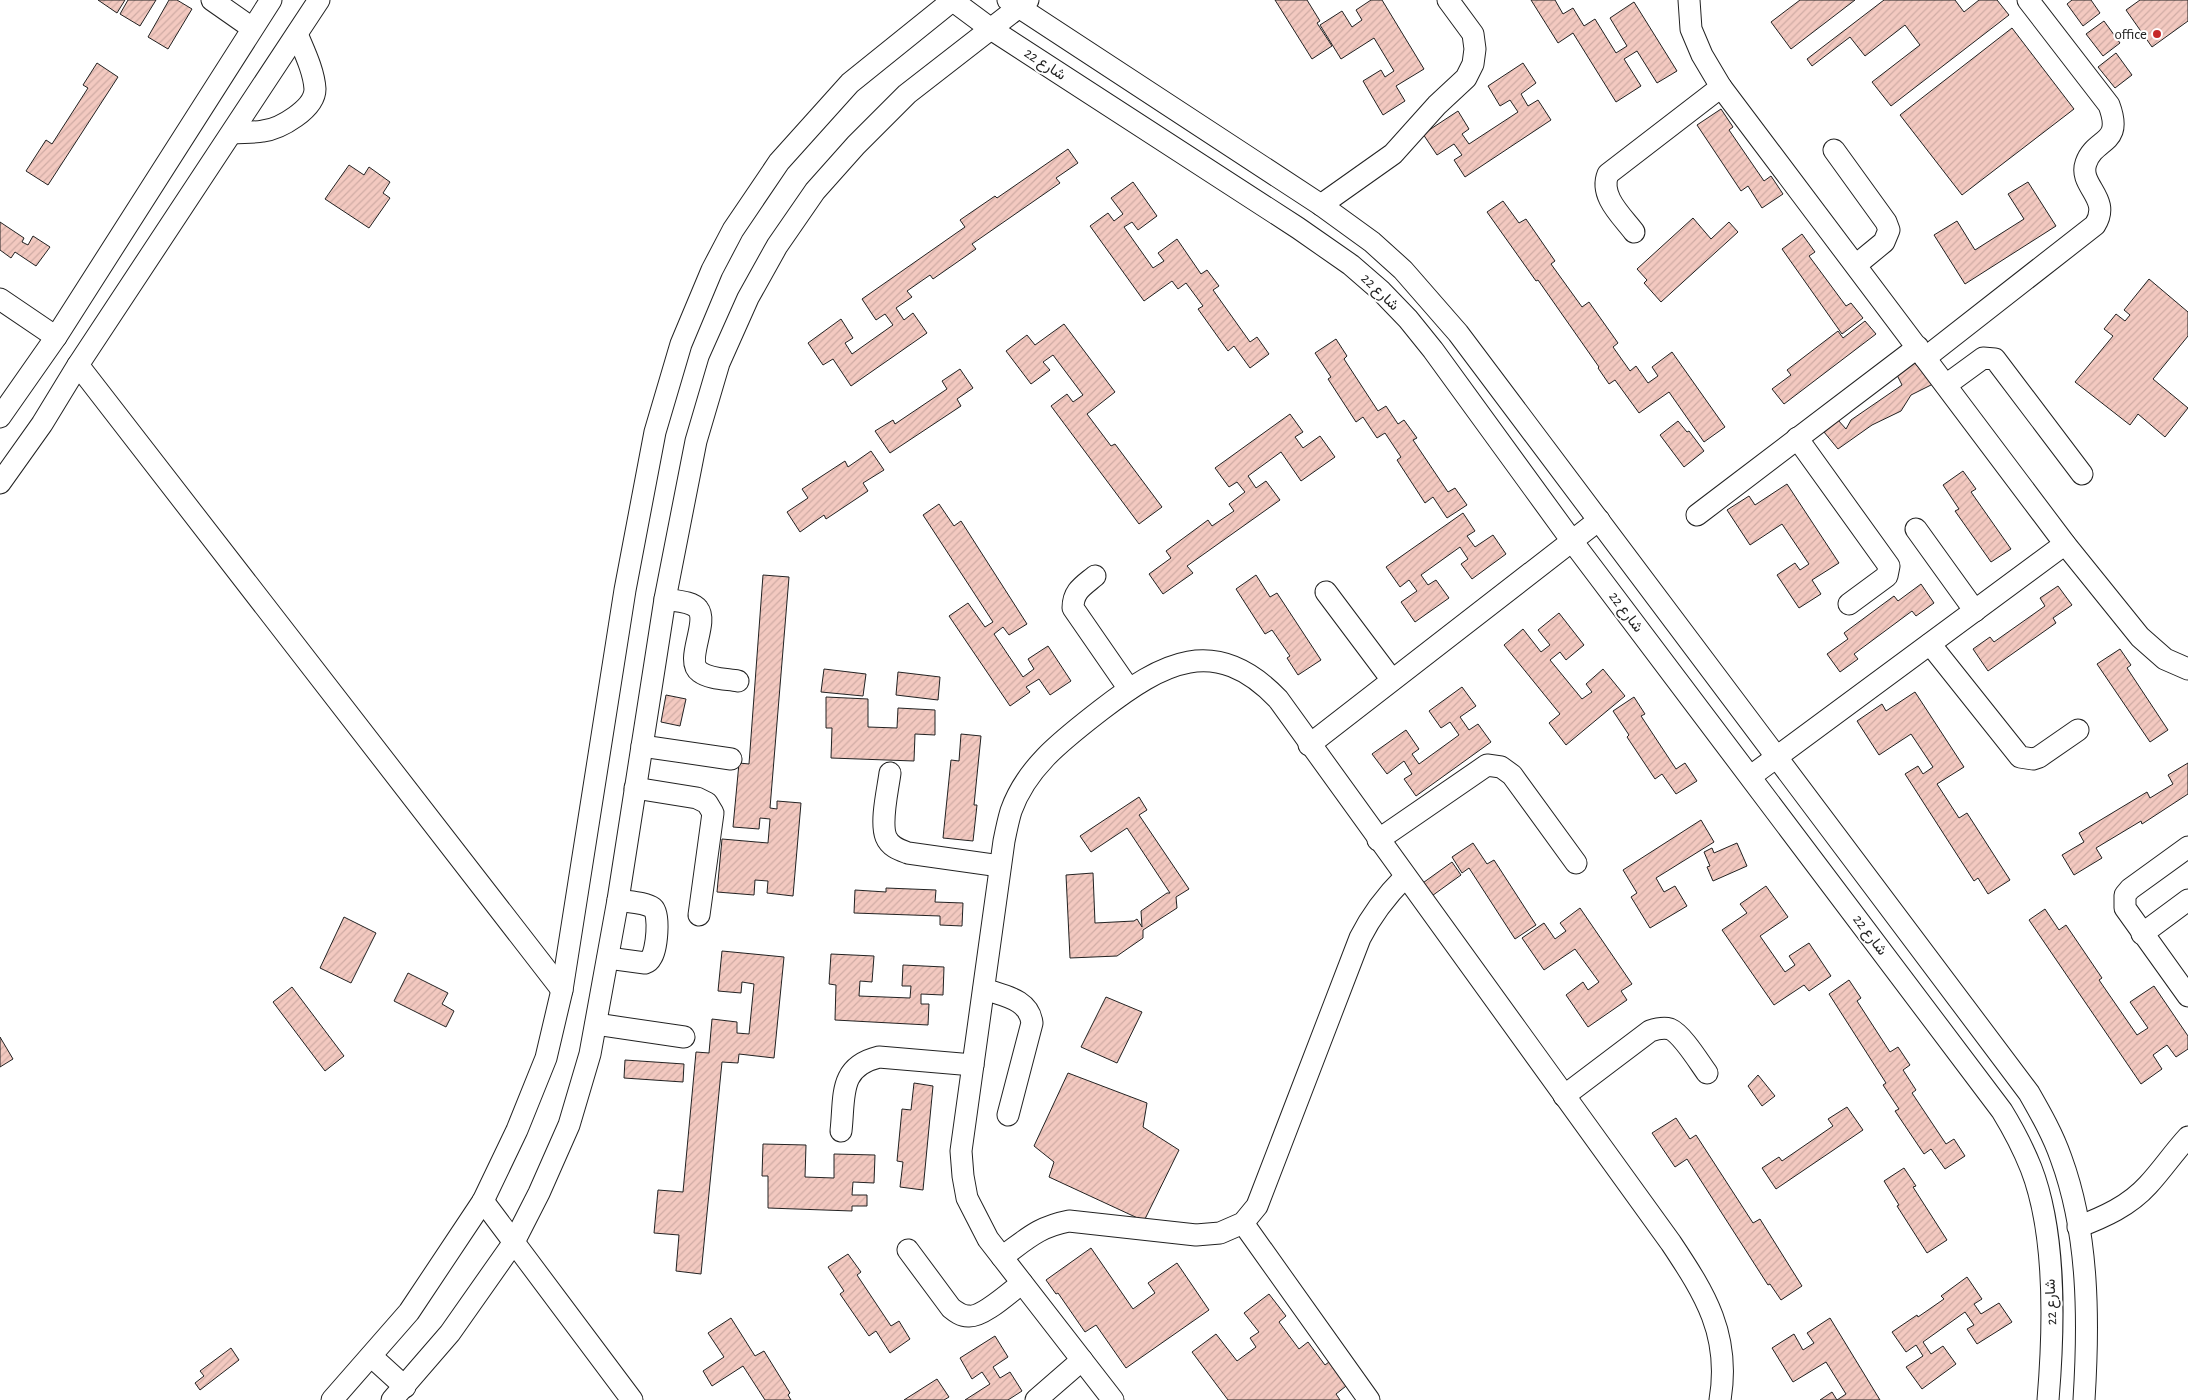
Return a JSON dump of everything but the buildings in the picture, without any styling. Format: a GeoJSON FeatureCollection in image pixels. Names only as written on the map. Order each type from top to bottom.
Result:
{"type":"FeatureCollection","features":[{"type":"Feature","properties":{"kind":"street"},"geometry":{"type":"LineString","coordinates":[[212,0],[252,28]]}},
{"type":"Feature","properties":{"kind":"street"},"geometry":{"type":"LineString","coordinates":[[0,417],[56,337],[271,0]]}},
{"type":"Feature","properties":{"kind":"street"},"geometry":{"type":"LineString","coordinates":[[0,483],[42,424],[78,366],[319,0]]}},
{"type":"Feature","properties":{"kind":"street"},"geometry":{"type":"LineString","coordinates":[[332,1400],[409,1312],[483,1201],[517,1130],[546,1058],[562,990],[625,590],[655,432],[681,344],[712,270],[733,230],[779,162],[850,82],[953,0]]}},
{"type":"Feature","properties":{"kind":"street","name":"شارع 22"},"geometry":{"type":"LineString","coordinates":[[953,0],[991,29],[1298,228],[1351,265],[1401,312],[1433,350],[1572,541],[2002,1110],[2019,1139],[2032,1170],[2039,1194],[2046,1234],[2052,1322],[2048,1400]]}},
{"type":"Feature","properties":{"kind":"street"},"geometry":{"type":"LineString","coordinates":[[1321,205],[1393,154],[1436,105],[1466,78],[1473,64],[1475,49],[1473,34],[1448,0]]}},
{"type":"Feature","properties":{"kind":"street"},"geometry":{"type":"LineString","coordinates":[[1689,0],[1691,30],[1702,55],[1721,86],[2066,544],[2140,637],[2166,659],[2188,669]]}},
{"type":"Feature","properties":{"kind":"street"},"geometry":{"type":"LineString","coordinates":[[1697,515],[1797,438],[1921,353],[2095,225],[2100,213],[2099,201],[2088,182],[2085,169],[2092,152],[2111,134],[2114,126],[2113,115],[2109,105],[2028,0]]}},
{"type":"Feature","properties":{"kind":"street"},"geometry":{"type":"LineString","coordinates":[[371,1356],[399,1394],[450,1333],[514,1242],[539,1193],[569,1125],[590,1054],[596,1024],[618,900],[665,600],[696,441],[719,363],[748,298],[777,246],[816,191],[856,145],[907,94],[991,29],[1018,2]]}},
{"type":"Feature","properties":{"kind":"street","name":"شارع 22"},"geometry":{"type":"LineString","coordinates":[[1018,2],[1321,205],[1372,242],[1432,300],[1458,333],[2029,1094],[2047,1124],[2061,1157],[2072,1191],[2078,1226],[2086,1319],[2084,1400]]}},
{"type":"Feature","properties":{"kind":"street"},"geometry":{"type":"LineString","coordinates":[[232,133],[264,131],[281,124],[301,113],[312,99],[315,90],[312,74],[297,34]]}},
{"type":"Feature","properties":{"kind":"street"},"geometry":{"type":"LineString","coordinates":[[1634,232],[1609,198],[1605,186],[1608,174],[1721,86]]}},
{"type":"Feature","properties":{"kind":"street"},"geometry":{"type":"LineString","coordinates":[[1834,150],[1886,222],[1889,230],[1884,242],[1856,265]]}},
{"type":"Feature","properties":{"kind":"street"},"geometry":{"type":"LineString","coordinates":[[0,300],[56,337]]}},
{"type":"Feature","properties":{"kind":"street"},"geometry":{"type":"LineString","coordinates":[[1946,385],[1983,358],[1995,359],[2082,474]]}},
{"type":"Feature","properties":{"kind":"street"},"geometry":{"type":"LineString","coordinates":[[78,366],[562,990]]}},
{"type":"Feature","properties":{"kind":"street"},"geometry":{"type":"LineString","coordinates":[[1797,438],[1889,566],[1887,576],[1849,604]]}},
{"type":"Feature","properties":{"kind":"street"},"geometry":{"type":"LineString","coordinates":[[1309,745],[1599,520]]}},
{"type":"Feature","properties":{"kind":"street"},"geometry":{"type":"LineString","coordinates":[[1916,529],[1975,611]]}},
{"type":"Feature","properties":{"kind":"street"},"geometry":{"type":"LineString","coordinates":[[1751,776],[2066,544]]}},
{"type":"Feature","properties":{"kind":"street"},"geometry":{"type":"LineString","coordinates":[[1095,576],[1078,590],[1073,598],[1073,608],[1129,689]]}},
{"type":"Feature","properties":{"kind":"street"},"geometry":{"type":"LineString","coordinates":[[1326,592],[1392,680]]}},
{"type":"Feature","properties":{"kind":"street"},"geometry":{"type":"LineString","coordinates":[[665,600],[698,608],[701,615],[694,658],[695,666],[700,672],[738,681]]}},
{"type":"Feature","properties":{"kind":"street"},"geometry":{"type":"LineString","coordinates":[[1930,644],[2020,757],[2033,759],[2039,757],[2078,730]]}},
{"type":"Feature","properties":{"kind":"street"},"geometry":{"type":"LineString","coordinates":[[1113,1400],[988,1239],[968,1198],[963,1176],[961,1151],[1004,841],[1011,811],[1024,784],[1042,759],[1065,738],[1129,689],[1152,674],[1176,664],[1201,661],[1223,663],[1244,671],[1262,683],[1278,699],[1309,745],[1671,1242],[1706,1297],[1716,1323],[1722,1350],[1724,1378],[1720,1400]]}},
{"type":"Feature","properties":{"kind":"street"},"geometry":{"type":"LineString","coordinates":[[642,746],[731,759]]}},
{"type":"Feature","properties":{"kind":"street"},"geometry":{"type":"LineString","coordinates":[[1378,840],[1487,765],[1502,767],[1512,775],[1576,863]]}},
{"type":"Feature","properties":{"kind":"street"},"geometry":{"type":"LineString","coordinates":[[890,773],[884,824],[886,838],[895,848],[908,853],[1000,866]]}},
{"type":"Feature","properties":{"kind":"street"},"geometry":{"type":"LineString","coordinates":[[635,788],[697,798],[707,803],[713,813],[699,915]]}},
{"type":"Feature","properties":{"kind":"street"},"geometry":{"type":"LineString","coordinates":[[2188,847],[2130,889],[2125,896],[2125,908],[2188,996]]}},
{"type":"Feature","properties":{"kind":"street"},"geometry":{"type":"LineString","coordinates":[[1002,1257],[1048,1225],[1068,1221],[1196,1235],[1220,1234],[1243,1224],[1257,1206],[1360,938],[1372,915],[1387,895],[1405,877]]}},
{"type":"Feature","properties":{"kind":"street"},"geometry":{"type":"LineString","coordinates":[[608,958],[645,963],[651,960],[653,953],[658,921],[655,910],[650,906],[618,900]]}},
{"type":"Feature","properties":{"kind":"street"},"geometry":{"type":"LineString","coordinates":[[2142,934],[2188,900]]}},
{"type":"Feature","properties":{"kind":"street"},"geometry":{"type":"LineString","coordinates":[[984,989],[1019,1001],[1026,1006],[1031,1014],[1030,1032],[1008,1115]]}},
{"type":"Feature","properties":{"kind":"street"},"geometry":{"type":"LineString","coordinates":[[596,1024],[684,1037]]}},
{"type":"Feature","properties":{"kind":"street"},"geometry":{"type":"LineString","coordinates":[[1564,1096],[1650,1031],[1659,1028],[1669,1029],[1677,1034],[1707,1073]]}},
{"type":"Feature","properties":{"kind":"street"},"geometry":{"type":"LineString","coordinates":[[842,1131],[846,1080],[854,1068],[866,1060],[879,1057],[973,1065]]}},
{"type":"Feature","properties":{"kind":"street"},"geometry":{"type":"LineString","coordinates":[[2078,1226],[2106,1217],[2128,1203],[2148,1186],[2170,1156],[2188,1137]]}},
{"type":"Feature","properties":{"kind":"street"},"geometry":{"type":"LineString","coordinates":[[483,1201],[632,1400]]}},
{"type":"Feature","properties":{"kind":"street"},"geometry":{"type":"LineString","coordinates":[[1243,1224],[1369,1400]]}},
{"type":"Feature","properties":{"kind":"street"},"geometry":{"type":"LineString","coordinates":[[908,1250],[951,1308],[959,1314],[970,1317],[980,1314],[1022,1283]]}},
{"type":"Feature","properties":{"kind":"street"},"geometry":{"type":"LineString","coordinates":[[1036,1400],[1082,1360]]}},
{"type":"Feature","properties":{"kind":"place","name":"office"},"geometry":{"type":"Point","coordinates":[2157,34]}}]}
